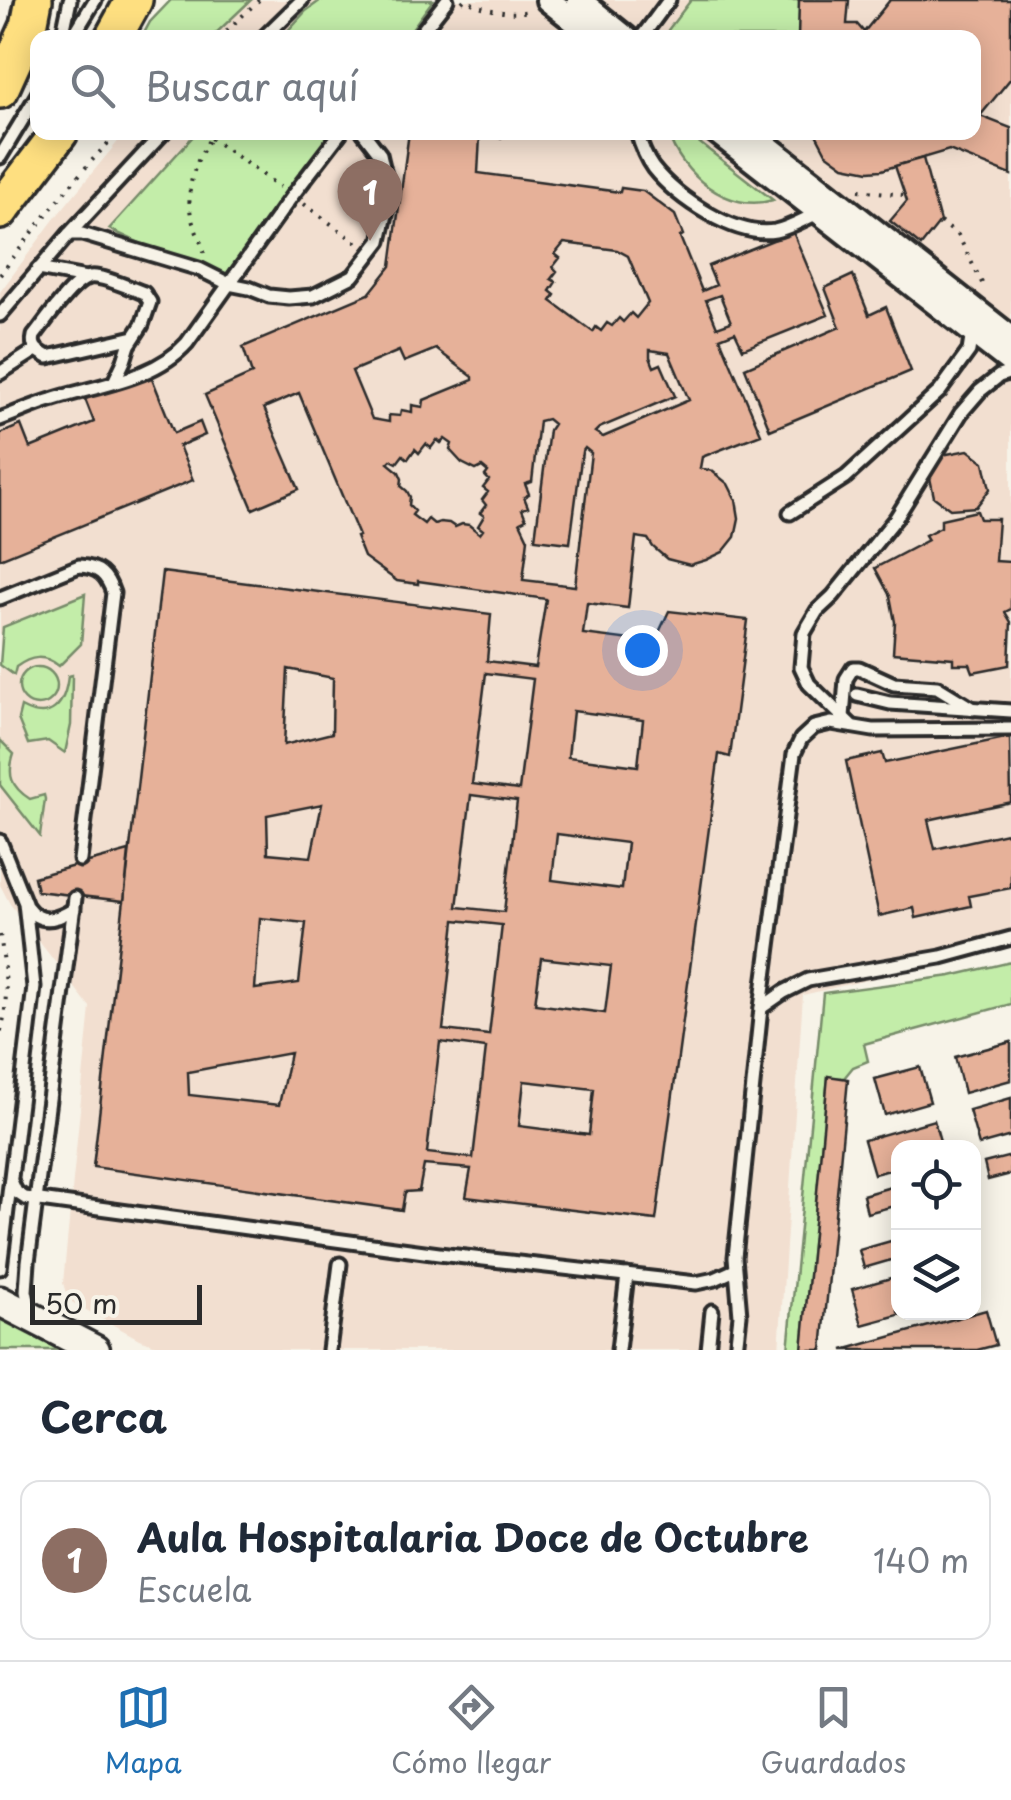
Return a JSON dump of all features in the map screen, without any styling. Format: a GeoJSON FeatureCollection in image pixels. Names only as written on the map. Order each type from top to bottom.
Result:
{"type":"FeatureCollection","features":[{"type":"Feature","properties":{"kind":"main road"},"geometry":{"type":"LineString","coordinates":[[0,90],[29,26],[34,0]]}},
{"type":"Feature","properties":{"kind":"main road"},"geometry":{"type":"LineString","coordinates":[[117,30],[134,0]]}},
{"type":"Feature","properties":{"kind":"main road"},"geometry":{"type":"LineString","coordinates":[[0,211],[54,140]]}},
{"type":"Feature","properties":{"kind":"street"},"geometry":{"type":"LineString","coordinates":[[579,0],[616,30]]}},
{"type":"Feature","properties":{"kind":"street"},"geometry":{"type":"LineString","coordinates":[[544,4],[584,30]]}},
{"type":"Feature","properties":{"kind":"street"},"geometry":{"type":"LineString","coordinates":[[726,140],[1011,362]]}},
{"type":"Feature","properties":{"kind":"street"},"geometry":{"type":"LineString","coordinates":[[759,140],[1011,338]]}},
{"type":"Feature","properties":{"kind":"street"},"geometry":{"type":"LineString","coordinates":[[0,1300],[94,1350]]}},
{"type":"Feature","properties":{"kind":"lane"},"geometry":{"type":"LineString","coordinates":[[64,30],[70,0]]}},
{"type":"Feature","properties":{"kind":"lane"},"geometry":{"type":"LineString","coordinates":[[77,30],[95,0]]}},
{"type":"Feature","properties":{"kind":"lane"},"geometry":{"type":"LineString","coordinates":[[270,30],[302,0]]}},
{"type":"Feature","properties":{"kind":"lane"},"geometry":{"type":"LineString","coordinates":[[423,30],[446,0]]}},
{"type":"Feature","properties":{"kind":"lane"},"geometry":{"type":"LineString","coordinates":[[647,30],[670,0]]}},
{"type":"Feature","properties":{"kind":"lane"},"geometry":{"type":"LineString","coordinates":[[0,156],[30,107]]}},
{"type":"Feature","properties":{"kind":"lane"},"geometry":{"type":"LineString","coordinates":[[0,315],[68,234],[156,140]]}},
{"type":"Feature","properties":{"kind":"lane"},"geometry":{"type":"LineString","coordinates":[[0,419],[160,365],[176,355],[335,140]]}},
{"type":"Feature","properties":{"kind":"lane"},"geometry":{"type":"LineString","coordinates":[[68,234],[82,234],[199,269],[229,284],[269,296],[313,296],[353,276],[380,241],[390,197],[380,154],[369,140]]}},
{"type":"Feature","properties":{"kind":"lane"},"geometry":{"type":"LineString","coordinates":[[639,140],[654,169],[671,186],[732,225],[752,231],[773,231],[818,213]]}},
{"type":"Feature","properties":{"kind":"lane"},"geometry":{"type":"LineString","coordinates":[[38,269],[86,278]]}},
{"type":"Feature","properties":{"kind":"lane"},"geometry":{"type":"LineString","coordinates":[[113,382],[146,314],[150,302],[144,293],[94,276],[86,278],[34,336],[32,344],[48,358],[134,338]]}},
{"type":"Feature","properties":{"kind":"lane"},"geometry":{"type":"LineString","coordinates":[[790,513],[846,478],[940,391],[968,351],[972,332]]}},
{"type":"Feature","properties":{"kind":"lane"},"geometry":{"type":"LineString","coordinates":[[0,373],[36,350]]}},
{"type":"Feature","properties":{"kind":"lane"},"geometry":{"type":"LineString","coordinates":[[1011,372],[999,376],[961,413],[896,518],[817,611],[804,633],[801,667],[809,684],[847,721],[873,730],[1011,730]]}},
{"type":"Feature","properties":{"kind":"lane"},"geometry":{"type":"LineString","coordinates":[[0,598],[80,566],[92,566],[102,572],[113,593],[80,860]]}},
{"type":"Feature","properties":{"kind":"lane"},"geometry":{"type":"LineString","coordinates":[[847,721],[847,674],[853,668],[894,684],[937,687],[973,709]]}},
{"type":"Feature","properties":{"kind":"lane"},"geometry":{"type":"LineString","coordinates":[[858,694],[890,703],[1011,712]]}},
{"type":"Feature","properties":{"kind":"lane"},"geometry":{"type":"LineString","coordinates":[[736,1350],[740,1315],[735,1270],[761,1008],[794,754],[801,738],[814,727],[847,721]]}},
{"type":"Feature","properties":{"kind":"lane"},"geometry":{"type":"LineString","coordinates":[[0,841],[30,912],[42,919],[59,917],[74,904],[28,1262],[26,1291],[34,1318]]}},
{"type":"Feature","properties":{"kind":"lane"},"geometry":{"type":"LineString","coordinates":[[0,1268],[34,986],[25,903]]}},
{"type":"Feature","properties":{"kind":"lane"},"geometry":{"type":"LineString","coordinates":[[761,1008],[808,980],[941,958],[1011,938]]}},
{"type":"Feature","properties":{"kind":"lane"},"geometry":{"type":"LineString","coordinates":[[12,1183],[20,1196],[36,1199],[420,1252],[696,1283],[715,1280],[735,1270]]}},
{"type":"Feature","properties":{"kind":"lane"},"geometry":{"type":"LineString","coordinates":[[329,1350],[340,1264]]}},
{"type":"Feature","properties":{"kind":"lane"},"geometry":{"type":"LineString","coordinates":[[618,1350],[628,1275]]}},
{"type":"Feature","properties":{"kind":"lane"},"geometry":{"type":"LineString","coordinates":[[708,1350],[712,1311]]}},
{"type":"Feature","properties":{"kind":"path"},"geometry":{"type":"LineString","coordinates":[[227,30],[259,0]]}},
{"type":"Feature","properties":{"kind":"path"},"geometry":{"type":"LineString","coordinates":[[464,0],[488,10],[513,14],[544,4]]}},
{"type":"Feature","properties":{"kind":"path"},"geometry":{"type":"LineString","coordinates":[[0,275],[49,210],[111,140]]}},
{"type":"Feature","properties":{"kind":"path"},"geometry":{"type":"LineString","coordinates":[[199,269],[205,252],[191,219],[190,184],[201,151],[209,140]]}},
{"type":"Feature","properties":{"kind":"path"},"geometry":{"type":"LineString","coordinates":[[857,190],[904,195]]}},
{"type":"Feature","properties":{"kind":"path"},"geometry":{"type":"LineString","coordinates":[[940,222],[958,235],[992,301]]}},
{"type":"Feature","properties":{"kind":"path"},"geometry":{"type":"LineString","coordinates":[[0,935],[6,996],[0,1034]]}},
{"type":"Feature","properties":{"kind":"shaded area"},"geometry":{"type":"Polygon","coordinates":[[[235,0],[1011,0],[1011,946],[803,995],[779,1350],[171,1350],[139,1339],[68,1300],[63,1283],[90,1007],[10,904],[0,885],[0,292],[119,140],[981,140],[981,30],[210,30],[235,0]]]}},
{"type":"Feature","properties":{"kind":"green space"},"geometry":{"type":"Polygon","coordinates":[[[171,0],[251,0],[219,30],[146,30],[171,0]]]}},
{"type":"Feature","properties":{"kind":"green space"},"geometry":{"type":"Polygon","coordinates":[[[321,0],[433,0],[411,30],[288,30],[321,0]]]}},
{"type":"Feature","properties":{"kind":"green space"},"geometry":{"type":"Polygon","coordinates":[[[691,0],[818,0],[816,30],[668,30],[691,0]]]}},
{"type":"Feature","properties":{"kind":"green space"},"geometry":{"type":"Polygon","coordinates":[[[190,140],[333,140],[229,284],[109,229],[190,140]]]}},
{"type":"Feature","properties":{"kind":"green space"},"geometry":{"type":"Polygon","coordinates":[[[671,140],[696,140],[773,200],[756,203],[723,196],[695,176],[671,140]]]}},
{"type":"Feature","properties":{"kind":"green space"},"geometry":{"type":"Polygon","coordinates":[[[85,594],[81,644],[59,666],[43,658],[32,659],[16,667],[14,675],[0,665],[3,627],[85,594]]]}},
{"type":"Feature","properties":{"kind":"green space"},"geometry":{"type":"Polygon","coordinates":[[[38,667],[51,673],[57,686],[51,699],[38,705],[25,699],[19,686],[25,673],[38,667]]]}},
{"type":"Feature","properties":{"kind":"green space"},"geometry":{"type":"Polygon","coordinates":[[[72,675],[71,725],[65,753],[48,741],[28,744],[18,719],[21,707],[41,713],[55,708],[64,695],[68,676],[72,675]]]}},
{"type":"Feature","properties":{"kind":"green space"},"geometry":{"type":"Polygon","coordinates":[[[0,740],[14,754],[11,774],[18,790],[30,799],[44,795],[40,836],[0,785],[0,740]]]}},
{"type":"Feature","properties":{"kind":"green space"},"geometry":{"type":"Polygon","coordinates":[[[1011,962],[1011,1004],[864,1044],[868,1061],[853,1067],[844,1078],[828,1077],[802,1350],[788,1350],[823,993],[951,976],[1011,962]]]}},
{"type":"Feature","properties":{"kind":"green space"},"geometry":{"type":"Polygon","coordinates":[[[0,1316],[68,1350],[0,1350],[0,1316]]]}},
{"type":"Feature","properties":{"kind":"building"},"geometry":{"type":"Polygon","coordinates":[[[799,0],[849,0],[847,24],[857,24],[862,30],[798,30],[799,0]]]}},
{"type":"Feature","properties":{"kind":"building"},"geometry":{"type":"Polygon","coordinates":[[[890,0],[1011,0],[1011,78],[981,115],[981,30],[866,30],[890,0]]]}},
{"type":"Feature","properties":{"kind":"building"},"geometry":{"type":"Polygon","coordinates":[[[981,116],[1011,128],[1011,175],[949,150],[869,171],[844,166],[826,153],[819,140],[981,140],[981,116]]]}},
{"type":"Feature","properties":{"kind":"building"},"geometry":{"type":"Polygon","coordinates":[[[408,140],[480,140],[478,173],[620,192],[621,188],[643,191],[675,215],[702,291],[716,285],[708,266],[793,232],[828,315],[743,349],[735,332],[720,338],[761,434],[702,457],[700,468],[712,471],[728,484],[736,500],[739,518],[735,537],[723,552],[690,565],[667,559],[648,539],[636,537],[628,608],[587,603],[583,634],[654,643],[669,611],[748,620],[730,757],[719,754],[656,1220],[466,1197],[471,1169],[424,1165],[419,1191],[405,1192],[402,1210],[93,1167],[162,572],[491,614],[487,661],[535,667],[546,599],[397,581],[364,557],[356,537],[359,536],[299,393],[264,408],[299,489],[253,509],[205,395],[252,374],[243,347],[369,294],[391,266],[408,140]],[[564,243],[555,254],[560,258],[553,267],[557,271],[551,279],[556,282],[550,291],[555,295],[551,301],[593,332],[596,327],[601,331],[607,323],[612,326],[619,318],[623,322],[631,313],[636,318],[648,303],[628,256],[617,250],[564,243]],[[720,295],[706,300],[717,327],[731,322],[720,295]],[[436,349],[404,362],[399,351],[352,371],[372,419],[389,422],[389,415],[400,416],[401,410],[412,412],[412,405],[423,407],[424,400],[473,380],[436,349]],[[650,350],[654,367],[661,364],[675,396],[595,432],[603,437],[689,400],[669,353],[650,350]],[[547,419],[539,421],[532,482],[525,484],[528,507],[522,509],[526,519],[520,522],[528,539],[523,580],[575,586],[591,453],[585,448],[582,452],[570,543],[535,539],[549,430],[553,424],[547,419]],[[445,439],[441,443],[437,440],[431,448],[426,444],[419,453],[415,449],[408,459],[403,455],[397,463],[388,463],[399,472],[401,486],[415,511],[412,515],[424,524],[428,519],[434,524],[469,525],[480,534],[483,530],[478,526],[484,516],[480,513],[486,505],[482,500],[488,492],[483,488],[489,480],[485,476],[488,472],[462,463],[450,450],[452,444],[445,439]],[[288,669],[284,745],[332,733],[333,678],[288,669]],[[486,673],[472,784],[519,790],[533,679],[486,673]],[[573,711],[568,757],[638,766],[643,720],[573,711]],[[471,795],[457,907],[504,912],[517,801],[471,795]],[[322,804],[267,815],[268,853],[311,857],[322,804]],[[557,834],[552,880],[622,889],[627,843],[557,834]],[[260,918],[255,989],[299,983],[306,923],[260,918]],[[455,920],[443,1030],[489,1035],[502,925],[455,920]],[[541,958],[535,1004],[605,1013],[611,966],[541,958]],[[440,1042],[427,1153],[473,1158],[486,1048],[440,1042]],[[290,1053],[188,1072],[189,1095],[279,1105],[290,1053]],[[524,1081],[519,1126],[589,1135],[594,1089],[524,1081]]]}},
{"type":"Feature","properties":{"kind":"building"},"geometry":{"type":"Polygon","coordinates":[[[923,158],[940,222],[921,246],[890,221],[907,201],[895,166],[923,158]]]}},
{"type":"Feature","properties":{"kind":"building"},"geometry":{"type":"Polygon","coordinates":[[[853,275],[869,315],[886,307],[911,371],[770,430],[745,368],[840,327],[825,288],[853,275]]]}},
{"type":"Feature","properties":{"kind":"building"},"geometry":{"type":"Polygon","coordinates":[[[150,373],[174,433],[200,422],[205,435],[179,446],[193,480],[0,559],[0,434],[21,425],[30,448],[94,422],[85,399],[150,373]]]}},
{"type":"Feature","properties":{"kind":"building"},"geometry":{"type":"Polygon","coordinates":[[[968,450],[984,462],[990,489],[976,507],[950,509],[934,497],[929,473],[942,455],[968,450]]]}},
{"type":"Feature","properties":{"kind":"building"},"geometry":{"type":"Polygon","coordinates":[[[977,511],[980,519],[998,519],[995,561],[1010,562],[1011,554],[1011,609],[1005,612],[1011,622],[1009,665],[973,672],[970,664],[953,664],[953,658],[893,653],[895,622],[890,596],[875,568],[928,540],[925,535],[941,527],[941,519],[977,511]]]}},
{"type":"Feature","properties":{"kind":"building"},"geometry":{"type":"Polygon","coordinates":[[[1010,737],[1011,802],[928,820],[935,849],[1011,832],[1011,888],[969,896],[971,906],[916,918],[914,908],[879,916],[846,761],[882,753],[885,763],[1010,737]]]}},
{"type":"Feature","properties":{"kind":"building"},"geometry":{"type":"Polygon","coordinates":[[[129,851],[124,901],[37,891],[34,877],[129,851]]]}},
{"type":"Feature","properties":{"kind":"building"},"geometry":{"type":"Polygon","coordinates":[[[1011,1042],[1011,1080],[964,1093],[955,1057],[1011,1042]]]}},
{"type":"Feature","properties":{"kind":"building"},"geometry":{"type":"Polygon","coordinates":[[[920,1067],[930,1102],[885,1115],[875,1079],[920,1067]]]}},
{"type":"Feature","properties":{"kind":"building"},"geometry":{"type":"Polygon","coordinates":[[[828,1076],[848,1079],[822,1350],[802,1350],[828,1076]]]}},
{"type":"Feature","properties":{"kind":"building"},"geometry":{"type":"Polygon","coordinates":[[[1011,1098],[1011,1136],[981,1144],[969,1110],[1011,1098]]]}},
{"type":"Feature","properties":{"kind":"building"},"geometry":{"type":"Polygon","coordinates":[[[934,1120],[940,1140],[891,1140],[891,1170],[874,1174],[864,1140],[934,1120]]]}},
{"type":"Feature","properties":{"kind":"building"},"geometry":{"type":"Polygon","coordinates":[[[1011,1156],[1011,1174],[988,1180],[984,1163],[1011,1156]]]}},
{"type":"Feature","properties":{"kind":"building"},"geometry":{"type":"Polygon","coordinates":[[[891,1187],[891,1207],[867,1213],[863,1195],[891,1187]]]}},
{"type":"Feature","properties":{"kind":"building"},"geometry":{"type":"Polygon","coordinates":[[[891,1241],[891,1260],[864,1268],[859,1250],[891,1241]]]}},
{"type":"Feature","properties":{"kind":"building"},"geometry":{"type":"Polygon","coordinates":[[[891,1278],[891,1317],[862,1325],[852,1289],[891,1278]]]}},
{"type":"Feature","properties":{"kind":"building"},"geometry":{"type":"Polygon","coordinates":[[[986,1310],[996,1345],[977,1350],[843,1350],[950,1320],[981,1320],[981,1311],[986,1310]]]}},
{"type":"Feature","properties":{"kind":"place","name":"Aula Hospitalaria Doce de Octubre"},"geometry":{"type":"Point","coordinates":[370,241]}}]}
